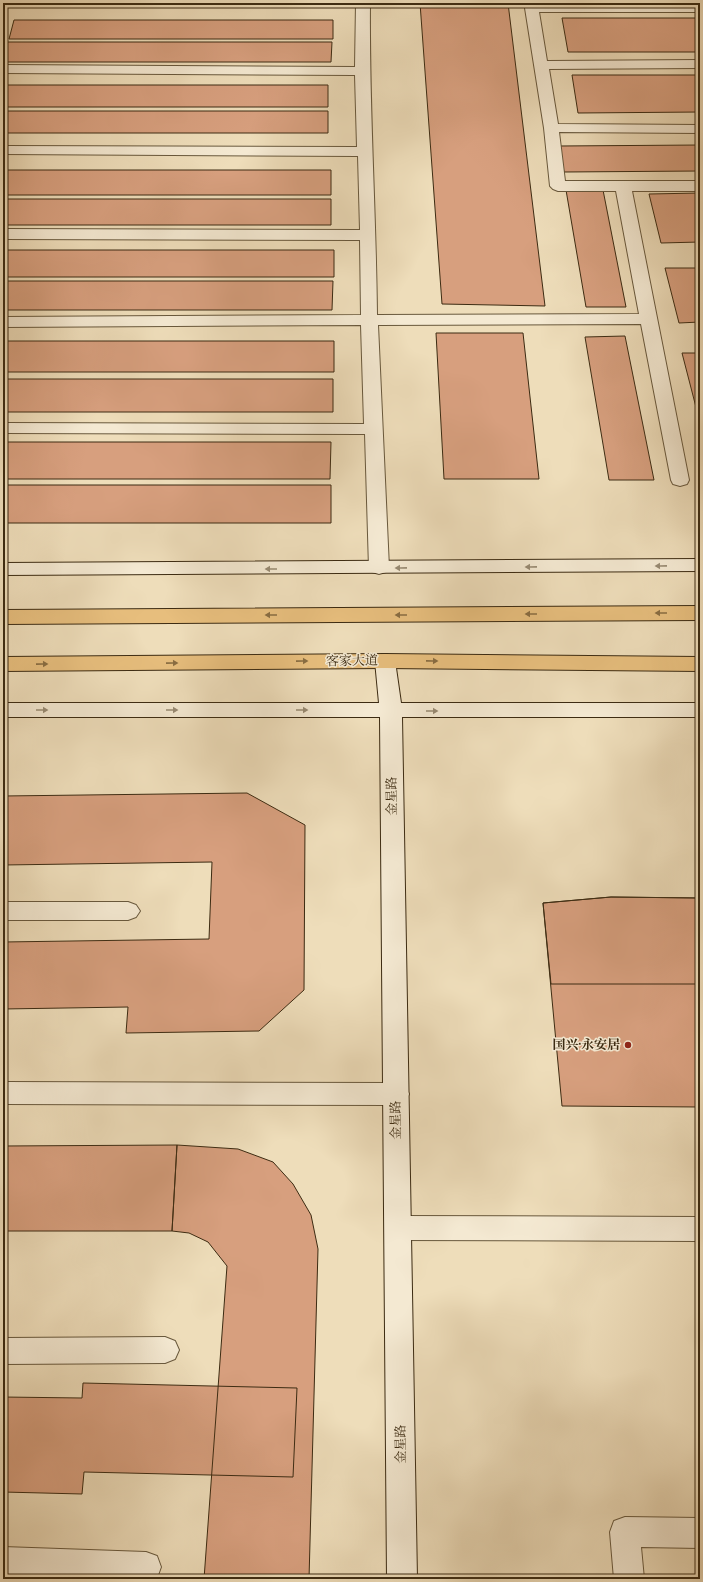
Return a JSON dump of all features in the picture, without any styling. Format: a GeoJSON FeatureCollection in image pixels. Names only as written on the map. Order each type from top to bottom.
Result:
{"type":"FeatureCollection","features":[{"type":"Feature","properties":{"kind":"main road"},"geometry":{"type":"LineString","coordinates":[[3,617],[700,613]]}},
{"type":"Feature","properties":{"kind":"main road","name":"客家大道"},"geometry":{"type":"LineString","coordinates":[[3,664],[385,661],[700,664]]}},
{"type":"Feature","properties":{"kind":"street"},"geometry":{"type":"LineString","coordinates":[[364,3],[362,71],[368,235],[369,320],[379,568]]}},
{"type":"Feature","properties":{"kind":"street"},"geometry":{"type":"LineString","coordinates":[[700,8],[532,8],[551,128],[558,186],[700,186]]}},
{"type":"Feature","properties":{"kind":"street"},"geometry":{"type":"LineString","coordinates":[[541,65],[700,64]]}},
{"type":"Feature","properties":{"kind":"street"},"geometry":{"type":"LineString","coordinates":[[3,70],[362,71]]}},
{"type":"Feature","properties":{"kind":"street"},"geometry":{"type":"LineString","coordinates":[[551,128],[700,129]]}},
{"type":"Feature","properties":{"kind":"street"},"geometry":{"type":"LineString","coordinates":[[3,150],[365,152]]}},
{"type":"Feature","properties":{"kind":"street"},"geometry":{"type":"LineString","coordinates":[[623,186],[680,480]]}},
{"type":"Feature","properties":{"kind":"street"},"geometry":{"type":"LineString","coordinates":[[3,234],[368,235]]}},
{"type":"Feature","properties":{"kind":"street"},"geometry":{"type":"LineString","coordinates":[[3,322],[649,319]]}},
{"type":"Feature","properties":{"kind":"street"},"geometry":{"type":"LineString","coordinates":[[3,428],[374,430]]}},
{"type":"Feature","properties":{"kind":"street"},"geometry":{"type":"LineString","coordinates":[[3,569],[700,565]]}},
{"type":"Feature","properties":{"kind":"street","name":"金星路"},"geometry":{"type":"LineString","coordinates":[[385,661],[391,711],[402,1579]]}},
{"type":"Feature","properties":{"kind":"street"},"geometry":{"type":"LineString","coordinates":[[3,710],[700,710]]}},
{"type":"Feature","properties":{"kind":"street"},"geometry":{"type":"LineString","coordinates":[[3,911],[128,911]]}},
{"type":"Feature","properties":{"kind":"street"},"geometry":{"type":"LineString","coordinates":[[3,1094],[396,1094]]}},
{"type":"Feature","properties":{"kind":"street"},"geometry":{"type":"LineString","coordinates":[[398,1228],[700,1229]]}},
{"type":"Feature","properties":{"kind":"street"},"geometry":{"type":"LineString","coordinates":[[3,1351],[165,1350]]}},
{"type":"Feature","properties":{"kind":"street"},"geometry":{"type":"LineString","coordinates":[[629,1579],[625,1532],[700,1533]]}},
{"type":"Feature","properties":{"kind":"street"},"geometry":{"type":"LineString","coordinates":[[3,1562],[146,1567]]}},
{"type":"Feature","properties":{"kind":"building"},"geometry":{"type":"Polygon","coordinates":[[[420,3],[508,3],[545,306],[442,304],[420,3]]]}},
{"type":"Feature","properties":{"kind":"building"},"geometry":{"type":"Polygon","coordinates":[[[562,18],[700,18],[700,52],[568,52],[562,18]]]}},
{"type":"Feature","properties":{"kind":"building"},"geometry":{"type":"Polygon","coordinates":[[[14,20],[333,20],[333,39],[9,39],[14,20]]]}},
{"type":"Feature","properties":{"kind":"building"},"geometry":{"type":"Polygon","coordinates":[[[7,42],[332,42],[331,62],[3,62],[7,42]]]}},
{"type":"Feature","properties":{"kind":"building"},"geometry":{"type":"Polygon","coordinates":[[[572,75],[700,75],[700,112],[578,113],[572,75]]]}},
{"type":"Feature","properties":{"kind":"building"},"geometry":{"type":"Polygon","coordinates":[[[3,85],[328,85],[328,107],[3,107],[3,85]]]}},
{"type":"Feature","properties":{"kind":"building"},"geometry":{"type":"Polygon","coordinates":[[[3,111],[328,111],[328,133],[3,133],[3,111]]]}},
{"type":"Feature","properties":{"kind":"building"},"geometry":{"type":"Polygon","coordinates":[[[700,145],[700,171],[564,172],[559,146],[700,145]]]}},
{"type":"Feature","properties":{"kind":"building"},"geometry":{"type":"Polygon","coordinates":[[[3,170],[331,170],[331,195],[3,195],[3,170]]]}},
{"type":"Feature","properties":{"kind":"building"},"geometry":{"type":"Polygon","coordinates":[[[566,190],[603,190],[626,307],[586,307],[566,190]]]}},
{"type":"Feature","properties":{"kind":"building"},"geometry":{"type":"Polygon","coordinates":[[[700,193],[700,242],[661,243],[649,194],[700,193]]]}},
{"type":"Feature","properties":{"kind":"building"},"geometry":{"type":"Polygon","coordinates":[[[3,199],[331,199],[331,225],[3,225],[3,199]]]}},
{"type":"Feature","properties":{"kind":"building"},"geometry":{"type":"Polygon","coordinates":[[[3,250],[334,250],[334,277],[3,277],[3,250]]]}},
{"type":"Feature","properties":{"kind":"building"},"geometry":{"type":"Polygon","coordinates":[[[665,268],[700,268],[700,322],[679,323],[665,268]]]}},
{"type":"Feature","properties":{"kind":"building"},"geometry":{"type":"Polygon","coordinates":[[[3,281],[333,281],[332,310],[3,310],[3,281]]]}},
{"type":"Feature","properties":{"kind":"building"},"geometry":{"type":"Polygon","coordinates":[[[436,333],[523,333],[539,479],[444,479],[436,333]]]}},
{"type":"Feature","properties":{"kind":"building"},"geometry":{"type":"Polygon","coordinates":[[[625,336],[654,480],[609,480],[585,337],[625,336]]]}},
{"type":"Feature","properties":{"kind":"building"},"geometry":{"type":"Polygon","coordinates":[[[3,341],[334,341],[334,372],[3,372],[3,341]]]}},
{"type":"Feature","properties":{"kind":"building"},"geometry":{"type":"Polygon","coordinates":[[[682,353],[700,353],[700,415],[698,415],[682,353]]]}},
{"type":"Feature","properties":{"kind":"building"},"geometry":{"type":"Polygon","coordinates":[[[3,379],[333,379],[333,412],[3,412],[3,379]]]}},
{"type":"Feature","properties":{"kind":"building"},"geometry":{"type":"Polygon","coordinates":[[[3,442],[331,442],[330,479],[3,479],[3,442]]]}},
{"type":"Feature","properties":{"kind":"building"},"geometry":{"type":"Polygon","coordinates":[[[3,485],[331,485],[331,523],[3,523],[3,485]]]}},
{"type":"Feature","properties":{"kind":"building"},"geometry":{"type":"Polygon","coordinates":[[[247,793],[305,825],[304,990],[259,1031],[126,1033],[128,1007],[3,1009],[3,942],[209,939],[212,862],[3,865],[3,796],[247,793]]]}},
{"type":"Feature","properties":{"kind":"building","name":"国兴·永安居"},"geometry":{"type":"Polygon","coordinates":[[[611,897],[700,898],[700,1107],[562,1106],[543,903],[611,897]]]}},
{"type":"Feature","properties":{"kind":"building"},"geometry":{"type":"Polygon","coordinates":[[[611,897],[700,898],[700,984],[551,984],[543,903],[611,897]]]}},
{"type":"Feature","properties":{"kind":"building"},"geometry":{"type":"Polygon","coordinates":[[[177,1145],[172,1231],[3,1231],[3,1146],[177,1145]]]}},
{"type":"Feature","properties":{"kind":"building"},"geometry":{"type":"Polygon","coordinates":[[[177,1145],[238,1149],[273,1162],[293,1184],[311,1215],[318,1249],[309,1579],[204,1579],[227,1266],[208,1242],[189,1233],[172,1231],[177,1145]]]}},
{"type":"Feature","properties":{"kind":"building"},"geometry":{"type":"Polygon","coordinates":[[[83,1383],[297,1388],[293,1477],[84,1472],[82,1494],[3,1492],[3,1397],[82,1398],[83,1383]]]}},
{"type":"Feature","properties":{"kind":"place","name":"国兴·永安居"},"geometry":{"type":"Point","coordinates":[628,1045]}}]}
